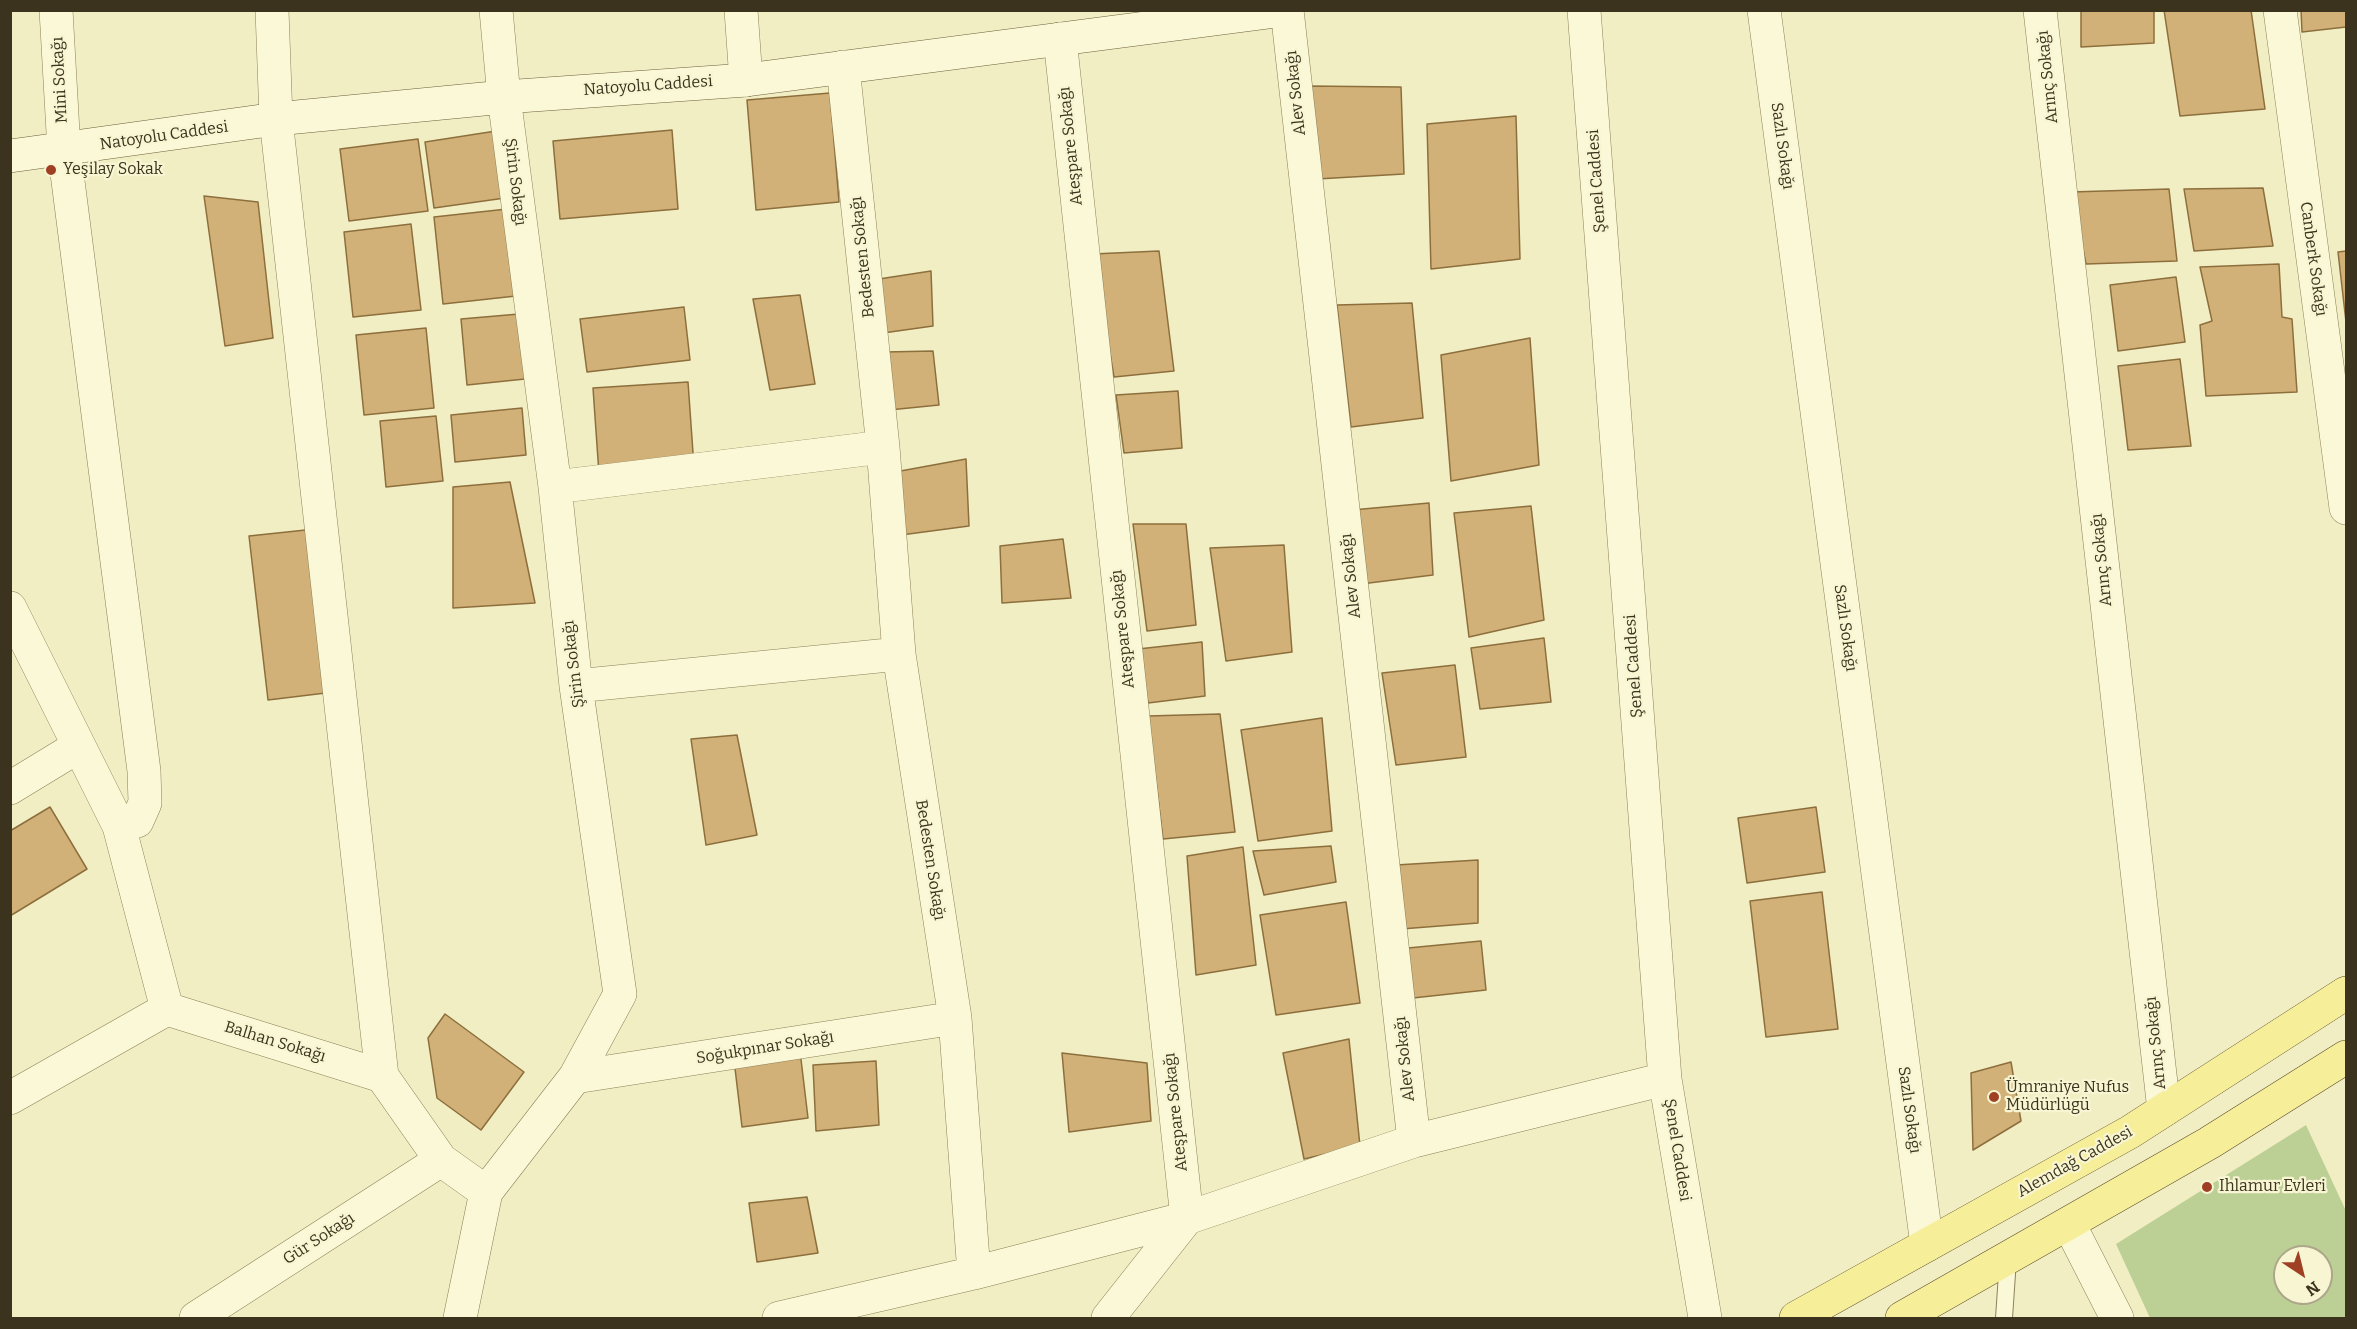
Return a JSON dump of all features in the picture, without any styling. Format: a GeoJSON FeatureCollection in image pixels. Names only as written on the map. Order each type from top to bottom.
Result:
{"type":"FeatureCollection","features":[{"type":"Feature","properties":{"kind":"main road","name":"Alemdağ Caddesi"},"geometry":{"type":"LineString","coordinates":[[1796,1318],[2130,1132],[2346,993]]}},
{"type":"Feature","properties":{"kind":"main road"},"geometry":{"type":"LineString","coordinates":[[1902,1318],[2209,1143],[2346,1057]]}},
{"type":"Feature","properties":{"kind":"street","name":"Mini Sokağı"},"geometry":{"type":"LineString","coordinates":[[56,10],[64,150],[144,771],[146,803],[136,821],[119,826]]}},
{"type":"Feature","properties":{"kind":"street"},"geometry":{"type":"LineString","coordinates":[[272,10],[276,119],[382,1076],[441,1160],[486,1192],[460,1318]]}},
{"type":"Feature","properties":{"kind":"street","name":"Şirin Sokağı"},"geometry":{"type":"LineString","coordinates":[[486,1192],[575,1077],[620,994],[576,686],[555,488],[504,97],[496,10]]}},
{"type":"Feature","properties":{"kind":"street"},"geometry":{"type":"LineString","coordinates":[[741,10],[746,80]]}},
{"type":"Feature","properties":{"kind":"street","name":"Natoyolu Caddesi"},"geometry":{"type":"LineString","coordinates":[[10,156],[276,119],[504,97],[746,80],[1286,10]]}},
{"type":"Feature","properties":{"kind":"street","name":"Alev Sokağı"},"geometry":{"type":"LineString","coordinates":[[1286,10],[1414,1141]]}},
{"type":"Feature","properties":{"kind":"street","name":"Şenel Caddesi"},"geometry":{"type":"LineString","coordinates":[[1584,10],[1665,1079],[1705,1318]]}},
{"type":"Feature","properties":{"kind":"street","name":"Sazlı Sokağı"},"geometry":{"type":"LineString","coordinates":[[1764,10],[1927,1245]]}},
{"type":"Feature","properties":{"kind":"street","name":"Arınç Sokağı"},"geometry":{"type":"LineString","coordinates":[[2040,10],[2164,1110]]}},
{"type":"Feature","properties":{"kind":"street","name":"Canberk Sokağı"},"geometry":{"type":"LineString","coordinates":[[2280,10],[2346,508]]}},
{"type":"Feature","properties":{"kind":"street","name":"Ateşpare Sokağı"},"geometry":{"type":"LineString","coordinates":[[1060,39],[1187,1218]]}},
{"type":"Feature","properties":{"kind":"street","name":"Bedesten Sokağı"},"geometry":{"type":"LineString","coordinates":[[843,67],[882,447],[899,654],[955,1018],[974,1273]]}},
{"type":"Feature","properties":{"kind":"street"},"geometry":{"type":"LineString","coordinates":[[555,488],[882,447]]}},
{"type":"Feature","properties":{"kind":"street"},"geometry":{"type":"LineString","coordinates":[[10,608],[119,826],[167,1009],[10,1098]]}},
{"type":"Feature","properties":{"kind":"street"},"geometry":{"type":"LineString","coordinates":[[576,686],[899,654]]}},
{"type":"Feature","properties":{"kind":"street"},"geometry":{"type":"LineString","coordinates":[[10,788],[79,746]]}},
{"type":"Feature","properties":{"kind":"street","name":"Balhan Sokağı"},"geometry":{"type":"LineString","coordinates":[[167,1009],[382,1076]]}},
{"type":"Feature","properties":{"kind":"street","name":"Soğukpınar Sokağı"},"geometry":{"type":"LineString","coordinates":[[575,1077],[955,1018]]}},
{"type":"Feature","properties":{"kind":"street"},"geometry":{"type":"LineString","coordinates":[[779,1318],[974,1273],[1187,1218],[1414,1141],[1665,1079]]}},
{"type":"Feature","properties":{"kind":"street","name":"Gür Sokağı"},"geometry":{"type":"LineString","coordinates":[[196,1318],[441,1160]]}},
{"type":"Feature","properties":{"kind":"street"},"geometry":{"type":"LineString","coordinates":[[1108,1318],[1187,1218]]}},
{"type":"Feature","properties":{"kind":"street"},"geometry":{"type":"LineString","coordinates":[[2069,1224],[2117,1318]]}},
{"type":"Feature","properties":{"kind":"lane"},"geometry":{"type":"LineString","coordinates":[[2004,1318],[2008,1259]]}},
{"type":"Feature","properties":{"kind":"green space"},"geometry":{"type":"Polygon","coordinates":[[[2306,1125],[2346,1211],[2346,1318],[2150,1318],[2116,1244],[2306,1125]]]}},
{"type":"Feature","properties":{"kind":"building"},"geometry":{"type":"Polygon","coordinates":[[[2081,10],[2154,10],[2154,43],[2081,47],[2081,10]]]}},
{"type":"Feature","properties":{"kind":"building"},"geometry":{"type":"Polygon","coordinates":[[[2164,10],[2251,10],[2265,109],[2180,116],[2164,10]]]}},
{"type":"Feature","properties":{"kind":"building"},"geometry":{"type":"Polygon","coordinates":[[[2301,10],[2346,10],[2346,27],[2302,32],[2301,10]]]}},
{"type":"Feature","properties":{"kind":"building"},"geometry":{"type":"Polygon","coordinates":[[[1307,86],[1401,87],[1404,174],[1317,179],[1307,86]]]}},
{"type":"Feature","properties":{"kind":"building"},"geometry":{"type":"Polygon","coordinates":[[[830,93],[839,202],[756,210],[747,100],[830,93]]]}},
{"type":"Feature","properties":{"kind":"building"},"geometry":{"type":"Polygon","coordinates":[[[1516,116],[1520,259],[1431,269],[1427,124],[1516,116]]]}},
{"type":"Feature","properties":{"kind":"building"},"geometry":{"type":"Polygon","coordinates":[[[672,130],[678,209],[560,219],[553,141],[672,130]]]}},
{"type":"Feature","properties":{"kind":"building"},"geometry":{"type":"Polygon","coordinates":[[[496,131],[505,198],[434,208],[425,142],[496,131]]]}},
{"type":"Feature","properties":{"kind":"building"},"geometry":{"type":"Polygon","coordinates":[[[418,139],[428,211],[349,221],[340,149],[418,139]]]}},
{"type":"Feature","properties":{"kind":"building"},"geometry":{"type":"Polygon","coordinates":[[[2263,188],[2273,246],[2194,251],[2184,189],[2263,188]]]}},
{"type":"Feature","properties":{"kind":"building"},"geometry":{"type":"Polygon","coordinates":[[[2169,189],[2177,261],[2086,264],[2071,192],[2169,189]]]}},
{"type":"Feature","properties":{"kind":"building"},"geometry":{"type":"Polygon","coordinates":[[[204,196],[258,202],[273,338],[225,346],[204,196]]]}},
{"type":"Feature","properties":{"kind":"building"},"geometry":{"type":"Polygon","coordinates":[[[516,208],[525,295],[443,304],[434,217],[516,208]]]}},
{"type":"Feature","properties":{"kind":"building"},"geometry":{"type":"Polygon","coordinates":[[[411,224],[421,310],[353,317],[344,232],[411,224]]]}},
{"type":"Feature","properties":{"kind":"building"},"geometry":{"type":"Polygon","coordinates":[[[1159,251],[1174,371],[1114,377],[1093,254],[1159,251]]]}},
{"type":"Feature","properties":{"kind":"building"},"geometry":{"type":"Polygon","coordinates":[[[2346,251],[2346,322],[2338,252],[2346,251]]]}},
{"type":"Feature","properties":{"kind":"building"},"geometry":{"type":"Polygon","coordinates":[[[2279,264],[2282,317],[2292,319],[2297,392],[2206,396],[2200,325],[2212,321],[2200,267],[2279,264]]]}},
{"type":"Feature","properties":{"kind":"building"},"geometry":{"type":"Polygon","coordinates":[[[931,271],[933,326],[883,333],[879,279],[931,271]]]}},
{"type":"Feature","properties":{"kind":"building"},"geometry":{"type":"Polygon","coordinates":[[[2176,277],[2185,342],[2118,351],[2110,285],[2176,277]]]}},
{"type":"Feature","properties":{"kind":"building"},"geometry":{"type":"Polygon","coordinates":[[[800,295],[815,384],[770,390],[753,299],[800,295]]]}},
{"type":"Feature","properties":{"kind":"building"},"geometry":{"type":"Polygon","coordinates":[[[1412,303],[1423,418],[1351,427],[1337,305],[1412,303]]]}},
{"type":"Feature","properties":{"kind":"building"},"geometry":{"type":"Polygon","coordinates":[[[684,307],[690,360],[587,372],[580,319],[684,307]]]}},
{"type":"Feature","properties":{"kind":"building"},"geometry":{"type":"Polygon","coordinates":[[[519,314],[525,379],[467,385],[461,319],[519,314]]]}},
{"type":"Feature","properties":{"kind":"building"},"geometry":{"type":"Polygon","coordinates":[[[426,328],[434,408],[364,415],[356,335],[426,328]]]}},
{"type":"Feature","properties":{"kind":"building"},"geometry":{"type":"Polygon","coordinates":[[[1530,338],[1539,465],[1451,481],[1441,355],[1530,338]]]}},
{"type":"Feature","properties":{"kind":"building"},"geometry":{"type":"Polygon","coordinates":[[[933,351],[939,405],[889,410],[885,352],[933,351]]]}},
{"type":"Feature","properties":{"kind":"building"},"geometry":{"type":"Polygon","coordinates":[[[2180,359],[2191,446],[2128,450],[2118,366],[2180,359]]]}},
{"type":"Feature","properties":{"kind":"building"},"geometry":{"type":"Polygon","coordinates":[[[688,382],[694,467],[599,474],[593,388],[688,382]]]}},
{"type":"Feature","properties":{"kind":"building"},"geometry":{"type":"Polygon","coordinates":[[[1178,391],[1182,448],[1124,453],[1116,395],[1178,391]]]}},
{"type":"Feature","properties":{"kind":"building"},"geometry":{"type":"Polygon","coordinates":[[[522,408],[526,455],[455,462],[451,415],[522,408]]]}},
{"type":"Feature","properties":{"kind":"building"},"geometry":{"type":"Polygon","coordinates":[[[436,416],[443,481],[386,487],[380,421],[436,416]]]}},
{"type":"Feature","properties":{"kind":"building"},"geometry":{"type":"Polygon","coordinates":[[[966,459],[969,526],[901,535],[895,472],[966,459]]]}},
{"type":"Feature","properties":{"kind":"building"},"geometry":{"type":"Polygon","coordinates":[[[510,482],[535,603],[453,608],[453,487],[510,482]]]}},
{"type":"Feature","properties":{"kind":"building"},"geometry":{"type":"Polygon","coordinates":[[[1429,503],[1433,575],[1361,584],[1352,510],[1429,503]]]}},
{"type":"Feature","properties":{"kind":"building"},"geometry":{"type":"Polygon","coordinates":[[[1531,506],[1544,620],[1469,637],[1454,513],[1531,506]]]}},
{"type":"Feature","properties":{"kind":"building"},"geometry":{"type":"Polygon","coordinates":[[[1133,524],[1186,524],[1196,625],[1147,631],[1133,524]]]}},
{"type":"Feature","properties":{"kind":"building"},"geometry":{"type":"Polygon","coordinates":[[[315,529],[334,692],[268,700],[249,536],[315,529]]]}},
{"type":"Feature","properties":{"kind":"building"},"geometry":{"type":"Polygon","coordinates":[[[1063,539],[1071,598],[1002,603],[1000,546],[1063,539]]]}},
{"type":"Feature","properties":{"kind":"building"},"geometry":{"type":"Polygon","coordinates":[[[1284,545],[1292,652],[1226,661],[1210,548],[1284,545]]]}},
{"type":"Feature","properties":{"kind":"building"},"geometry":{"type":"Polygon","coordinates":[[[1544,638],[1551,702],[1480,709],[1471,648],[1544,638]]]}},
{"type":"Feature","properties":{"kind":"building"},"geometry":{"type":"Polygon","coordinates":[[[1202,642],[1205,696],[1148,703],[1138,649],[1202,642]]]}},
{"type":"Feature","properties":{"kind":"building"},"geometry":{"type":"Polygon","coordinates":[[[1455,665],[1466,757],[1396,765],[1382,673],[1455,665]]]}},
{"type":"Feature","properties":{"kind":"building"},"geometry":{"type":"Polygon","coordinates":[[[1220,714],[1235,832],[1163,839],[1148,716],[1220,714]]]}},
{"type":"Feature","properties":{"kind":"building"},"geometry":{"type":"Polygon","coordinates":[[[1322,718],[1332,831],[1258,841],[1241,730],[1322,718]]]}},
{"type":"Feature","properties":{"kind":"building"},"geometry":{"type":"Polygon","coordinates":[[[737,735],[757,835],[706,845],[691,739],[737,735]]]}},
{"type":"Feature","properties":{"kind":"building"},"geometry":{"type":"Polygon","coordinates":[[[50,807],[87,869],[10,916],[10,831],[50,807]]]}},
{"type":"Feature","properties":{"kind":"building"},"geometry":{"type":"Polygon","coordinates":[[[1816,807],[1825,872],[1747,883],[1738,818],[1816,807]]]}},
{"type":"Feature","properties":{"kind":"building"},"geometry":{"type":"Polygon","coordinates":[[[1331,846],[1336,882],[1264,895],[1253,851],[1331,846]]]}},
{"type":"Feature","properties":{"kind":"building"},"geometry":{"type":"Polygon","coordinates":[[[1243,847],[1256,965],[1196,975],[1187,856],[1243,847]]]}},
{"type":"Feature","properties":{"kind":"building"},"geometry":{"type":"Polygon","coordinates":[[[1478,860],[1478,923],[1401,929],[1396,865],[1478,860]]]}},
{"type":"Feature","properties":{"kind":"building"},"geometry":{"type":"Polygon","coordinates":[[[1822,892],[1838,1029],[1766,1037],[1750,901],[1822,892]]]}},
{"type":"Feature","properties":{"kind":"building"},"geometry":{"type":"Polygon","coordinates":[[[1346,902],[1360,1003],[1276,1015],[1260,915],[1346,902]]]}},
{"type":"Feature","properties":{"kind":"building"},"geometry":{"type":"Polygon","coordinates":[[[1481,941],[1486,990],[1413,998],[1408,948],[1481,941]]]}},
{"type":"Feature","properties":{"kind":"building"},"geometry":{"type":"Polygon","coordinates":[[[445,1014],[524,1072],[481,1130],[437,1098],[428,1038],[445,1014]]]}},
{"type":"Feature","properties":{"kind":"building"},"geometry":{"type":"Polygon","coordinates":[[[1349,1039],[1360,1146],[1304,1159],[1283,1053],[1349,1039]]]}},
{"type":"Feature","properties":{"kind":"building"},"geometry":{"type":"Polygon","coordinates":[[[800,1051],[808,1118],[742,1127],[734,1060],[800,1051]]]}},
{"type":"Feature","properties":{"kind":"building"},"geometry":{"type":"Polygon","coordinates":[[[1062,1053],[1147,1063],[1151,1121],[1069,1132],[1062,1053]]]}},
{"type":"Feature","properties":{"kind":"building"},"geometry":{"type":"Polygon","coordinates":[[[876,1061],[879,1125],[816,1131],[813,1065],[876,1061]]]}},
{"type":"Feature","properties":{"kind":"building","name":"Ümraniye Nufus Müdürlügü"},"geometry":{"type":"Polygon","coordinates":[[[2011,1062],[2021,1121],[1973,1150],[1971,1073],[2011,1062]]]}},
{"type":"Feature","properties":{"kind":"building"},"geometry":{"type":"Polygon","coordinates":[[[807,1197],[818,1253],[757,1262],[749,1203],[807,1197]]]}},
{"type":"Feature","properties":{"kind":"place","name":"Yeşilay Sokak"},"geometry":{"type":"Point","coordinates":[51,170]}},
{"type":"Feature","properties":{"kind":"place","name":"Ümraniye Nufus Müdürlügü"},"geometry":{"type":"Point","coordinates":[1994,1097]}},
{"type":"Feature","properties":{"kind":"place","name":"Ihlamur Evleri"},"geometry":{"type":"Point","coordinates":[2207,1187]}}]}
